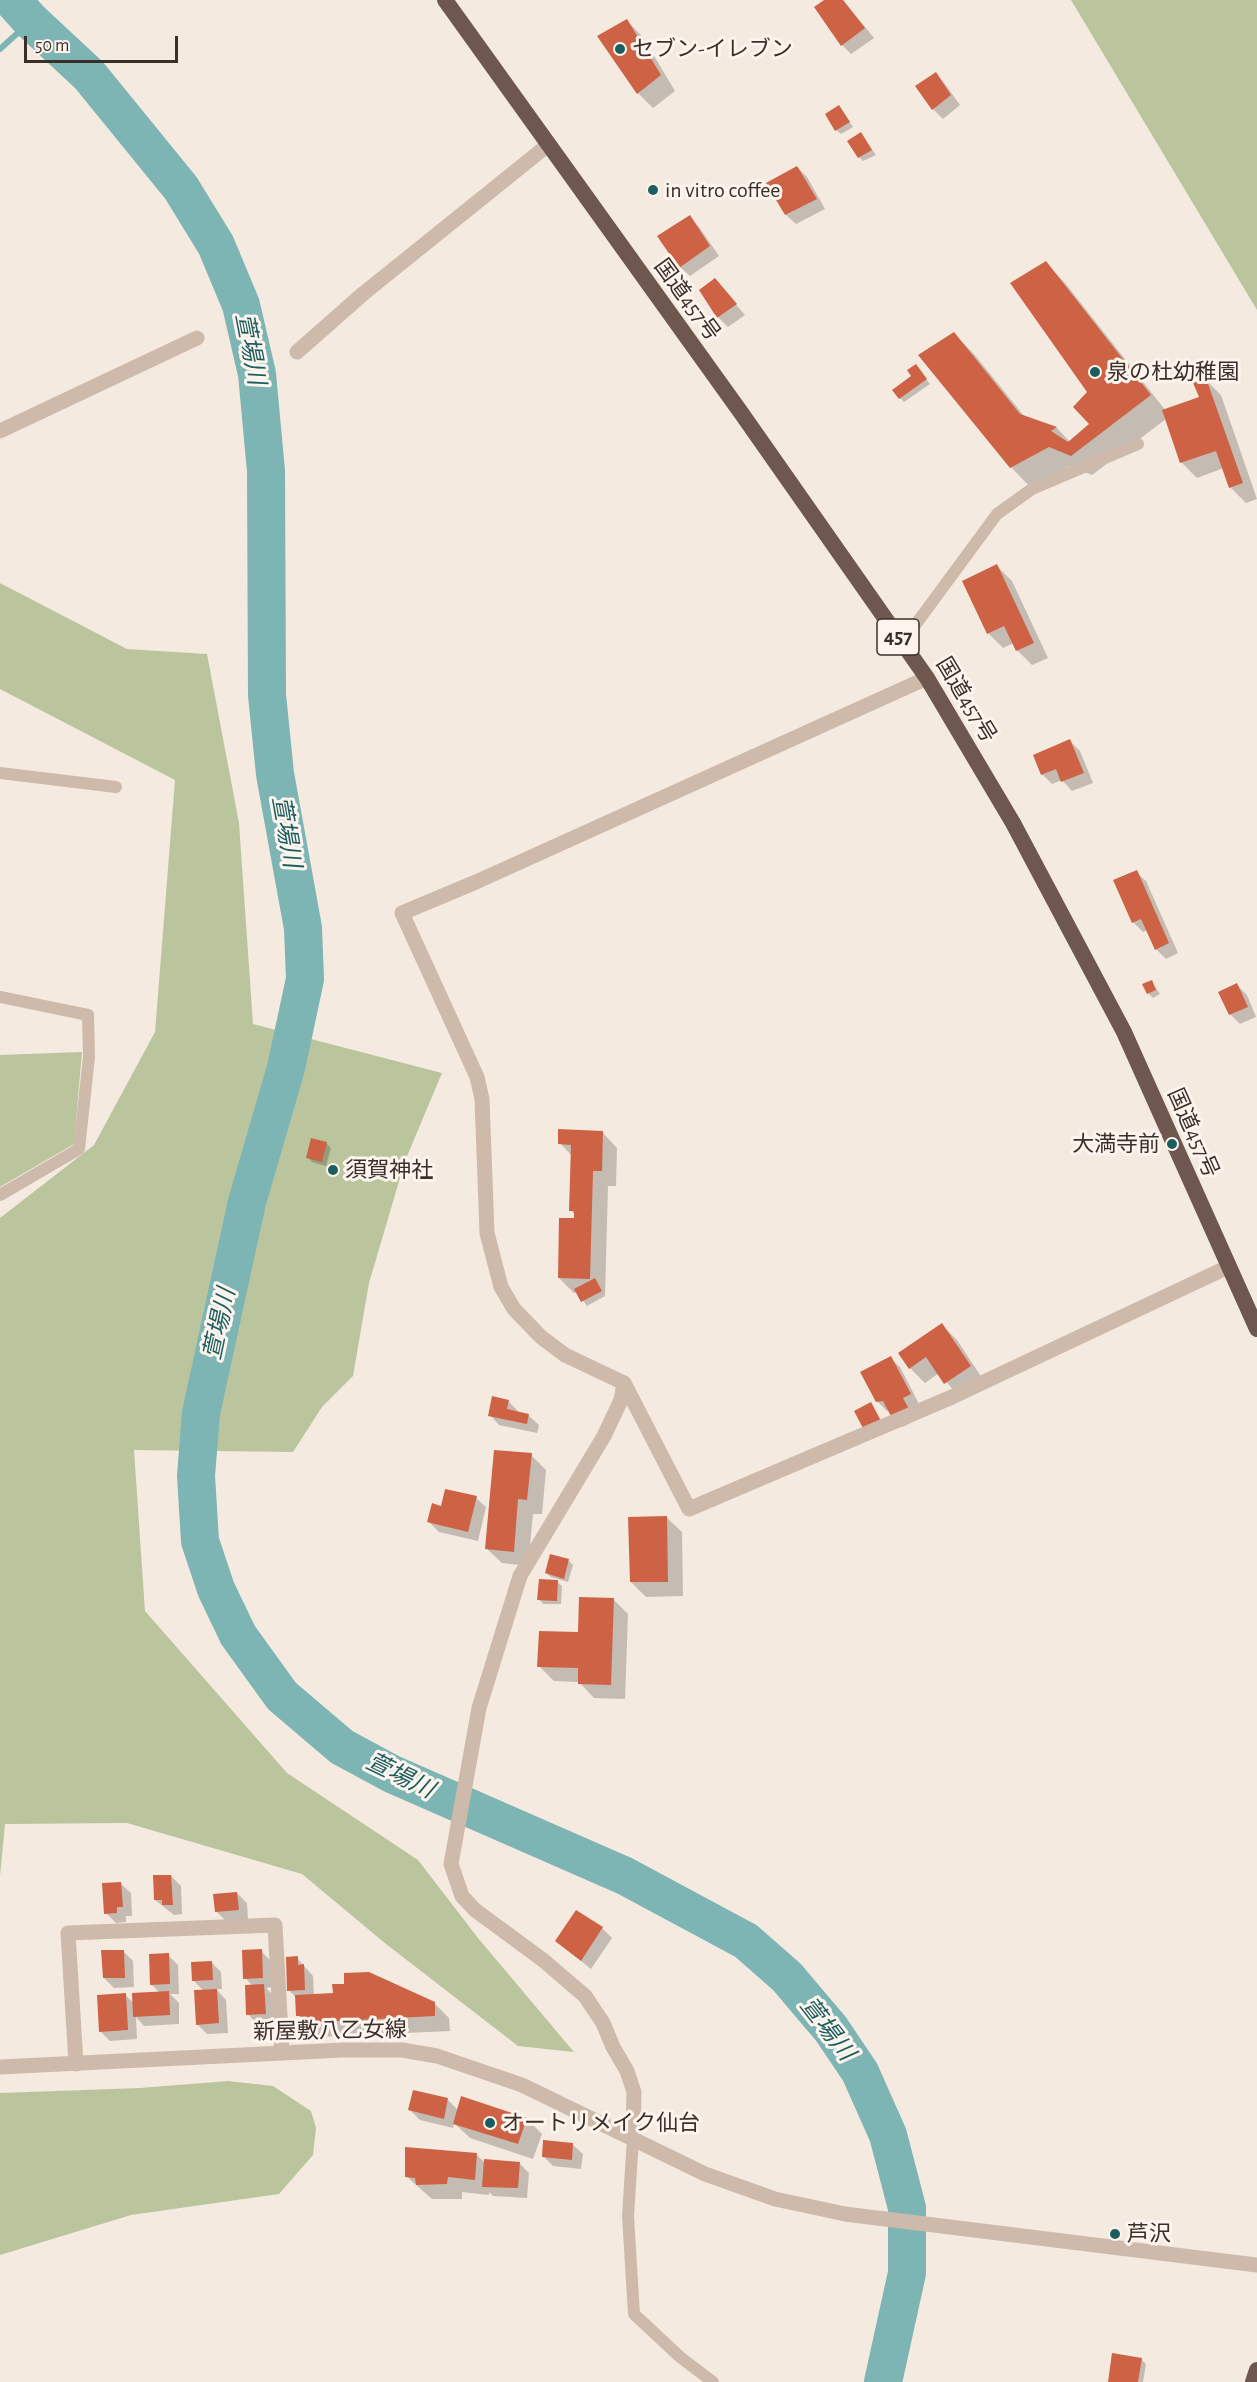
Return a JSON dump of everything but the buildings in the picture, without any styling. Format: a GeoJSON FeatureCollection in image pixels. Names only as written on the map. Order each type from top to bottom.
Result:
{"type":"FeatureCollection","features":[{"type":"Feature","properties":{"kind":"highway","name":"国道457号"},"geometry":{"type":"LineString","coordinates":[[445,0],[742,414],[927,678],[1013,823],[1124,1032],[1257,1329]]}},
{"type":"Feature","properties":{"kind":"highway"},"geometry":{"type":"LineString","coordinates":[[1253,2382],[1257,2370]]}},
{"type":"Feature","properties":{"kind":"street"},"geometry":{"type":"LineString","coordinates":[[297,352],[364,292],[548,145]]}},
{"type":"Feature","properties":{"kind":"street"},"geometry":{"type":"LineString","coordinates":[[0,431],[197,338]]}},
{"type":"Feature","properties":{"kind":"street"},"geometry":{"type":"LineString","coordinates":[[927,678],[476,882],[402,913],[477,1077],[482,1099],[487,1233],[501,1287],[514,1309],[541,1337],[565,1355],[624,1383],[689,1509],[952,1397],[1228,1267]]}},
{"type":"Feature","properties":{"kind":"street"},"geometry":{"type":"LineString","coordinates":[[624,1383],[621,1400],[604,1436],[520,1576],[479,1708],[451,1864],[462,1896],[475,1910],[543,1960],[585,1996],[603,2023],[627,2071],[634,2092],[633,2138]]}},
{"type":"Feature","properties":{"kind":"street"},"geometry":{"type":"LineString","coordinates":[[76,2064],[68,1933],[275,1925],[282,2053]]}},
{"type":"Feature","properties":{"kind":"street","name":"新屋敷八乙女線"},"geometry":{"type":"LineString","coordinates":[[0,2067],[282,2053],[402,2050],[437,2056],[522,2085],[705,2174],[775,2199],[845,2214],[1257,2265]]}},
{"type":"Feature","properties":{"kind":"lane"},"geometry":{"type":"LineString","coordinates":[[902,643],[997,514],[1032,489],[1138,444]]}},
{"type":"Feature","properties":{"kind":"lane"},"geometry":{"type":"LineString","coordinates":[[0,773],[116,787]]}},
{"type":"Feature","properties":{"kind":"lane"},"geometry":{"type":"LineString","coordinates":[[0,997],[88,1015],[89,1057],[79,1149],[0,1195]]}},
{"type":"Feature","properties":{"kind":"lane"},"geometry":{"type":"LineString","coordinates":[[633,2138],[628,2216],[634,2314],[680,2357],[714,2382]]}},
{"type":"Feature","properties":{"kind":"green space"},"geometry":{"type":"Polygon","coordinates":[[[1071,0],[1257,0],[1257,310],[1071,0]]]}},
{"type":"Feature","properties":{"kind":"green space"},"geometry":{"type":"Polygon","coordinates":[[[0,583],[127,649],[207,654],[239,823],[253,1024],[442,1073],[405,1161],[369,1283],[353,1376],[322,1407],[293,1452],[134,1450],[145,1611],[287,1773],[418,1860],[478,1938],[574,2052],[518,2046],[386,1944],[302,1874],[127,1823],[5,1824],[0,1876],[0,1218],[94,1145],[155,1032],[175,780],[0,689],[0,583]]]}},
{"type":"Feature","properties":{"kind":"green space"},"geometry":{"type":"Polygon","coordinates":[[[82,1052],[74,1144],[0,1187],[0,1055],[82,1052]]]}},
{"type":"Feature","properties":{"kind":"green space"},"geometry":{"type":"Polygon","coordinates":[[[228,2081],[273,2086],[311,2111],[316,2128],[313,2155],[279,2194],[131,2215],[0,2255],[0,2093],[140,2088],[228,2081]]]}},
{"type":"Feature","properties":{"kind":"waterway","name":"萱場川"},"geometry":{"type":"LineString","coordinates":[[12,0],[89,75],[181,188],[216,245],[241,305],[257,374],[266,471],[267,695],[275,774],[303,928],[305,979],[286,1068],[247,1202],[201,1413],[196,1476],[200,1541],[216,1589],[238,1635],[282,1696],[342,1747],[392,1774],[625,1876],[746,1941],[787,1977],[831,2029],[860,2072],[888,2135],[907,2208],[907,2273],[883,2382]]}},
{"type":"Feature","properties":{"kind":"waterway"},"geometry":{"type":"LineString","coordinates":[[0,49],[31,21]]}},
{"type":"Feature","properties":{"kind":"place","name":"セブン-イレブン"},"geometry":{"type":"Point","coordinates":[620,49]}},
{"type":"Feature","properties":{"kind":"place","name":"in vitro coffee"},"geometry":{"type":"Point","coordinates":[653,190]}},
{"type":"Feature","properties":{"kind":"place","name":"泉の杜幼稚園"},"geometry":{"type":"Point","coordinates":[1095,372]}},
{"type":"Feature","properties":{"kind":"place","name":"大満寺前"},"geometry":{"type":"Point","coordinates":[1172,1144]}},
{"type":"Feature","properties":{"kind":"place","name":"須賀神社"},"geometry":{"type":"Point","coordinates":[333,1170]}},
{"type":"Feature","properties":{"kind":"place","name":"オートリメイク仙台"},"geometry":{"type":"Point","coordinates":[490,2123]}},
{"type":"Feature","properties":{"kind":"place","name":"芦沢"},"geometry":{"type":"Point","coordinates":[1115,2234]}}]}
